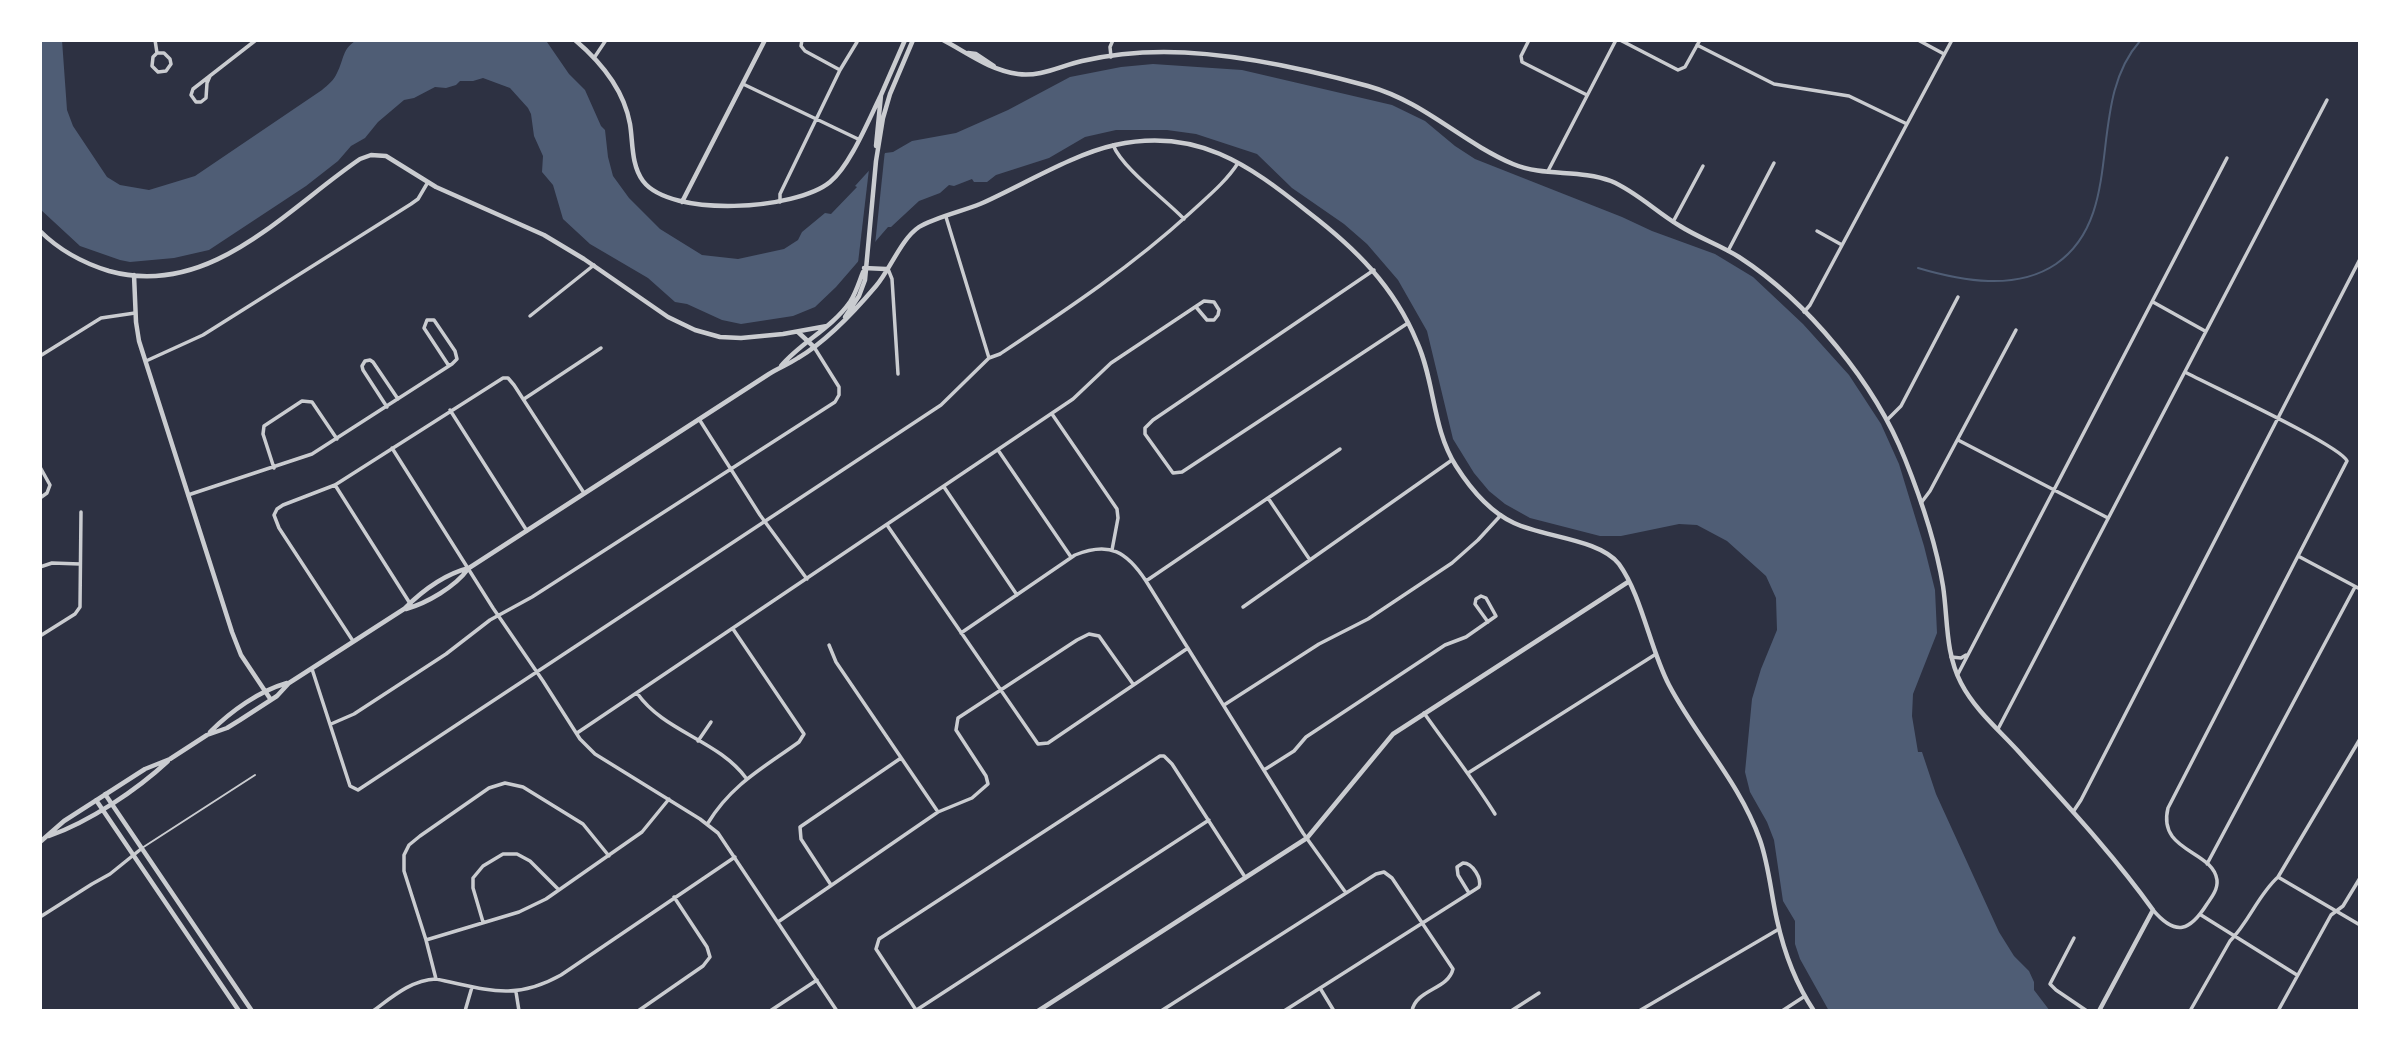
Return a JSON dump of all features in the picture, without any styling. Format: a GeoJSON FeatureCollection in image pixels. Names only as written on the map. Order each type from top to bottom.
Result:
{"type":"FeatureCollection","features":[{"type":"Feature","properties":{"kind":"street"},"geometry":{"type":"LineString","coordinates":[[155,40],[157,53]]}},
{"type":"Feature","properties":{"kind":"street"},"geometry":{"type":"LineString","coordinates":[[210,76],[206,98],[196,102],[191,97],[191,92],[210,76],[256,40]]}},
{"type":"Feature","properties":{"kind":"street"},"geometry":{"type":"LineString","coordinates":[[575,40],[608,75],[624,103],[639,175],[655,192],[682,202],[764,205],[815,191],[828,184],[844,166],[881,95],[905,40]]}},
{"type":"Feature","properties":{"kind":"street"},"geometry":{"type":"LineString","coordinates":[[594,58],[606,40]]}},
{"type":"Feature","properties":{"kind":"street"},"geometry":{"type":"LineString","coordinates":[[682,202],[765,40]]}},
{"type":"Feature","properties":{"kind":"street"},"geometry":{"type":"LineString","coordinates":[[802,40],[801,46],[805,51],[840,70]]}},
{"type":"Feature","properties":{"kind":"street"},"geometry":{"type":"LineString","coordinates":[[779,368],[793,352],[827,326],[853,297],[864,268],[876,161],[886,104],[913,40]]}},
{"type":"Feature","properties":{"kind":"street"},"geometry":{"type":"LineString","coordinates":[[943,40],[967,53],[976,54],[996,68],[1018,74],[1037,74],[1076,62],[1158,52],[1214,55],[1368,86],[1423,109],[1475,144],[1511,163],[1537,171],[1588,174],[1612,182],[1673,222],[1728,251],[1763,274],[1803,312],[1853,367],[1887,420],[1905,458],[1942,582],[1951,657],[1957,675],[1974,703],[2073,812],[2152,910],[2166,923],[2182,928],[2193,924],[2201,915],[2217,884],[2214,872],[2207,864],[2171,835],[2167,825],[2167,813],[2346,458],[2277,418],[2185,372]]}},
{"type":"Feature","properties":{"kind":"street"},"geometry":{"type":"LineString","coordinates":[[1111,57],[1110,47],[1113,40]]}},
{"type":"Feature","properties":{"kind":"street"},"geometry":{"type":"LineString","coordinates":[[1529,40],[1521,57],[1522,62],[1587,95]]}},
{"type":"Feature","properties":{"kind":"street"},"geometry":{"type":"LineString","coordinates":[[1548,171],[1618,40],[1678,70],[1685,67],[1698,43],[1774,84],[1849,96],[1907,124]]}},
{"type":"Feature","properties":{"kind":"street"},"geometry":{"type":"LineString","coordinates":[[1918,40],[1944,54]]}},
{"type":"Feature","properties":{"kind":"street"},"geometry":{"type":"LineString","coordinates":[[1803,312],[1810,305],[1952,40]]}},
{"type":"Feature","properties":{"kind":"street"},"geometry":{"type":"LineString","coordinates":[[780,202],[780,194],[815,119],[857,41]]}},
{"type":"Feature","properties":{"kind":"street"},"geometry":{"type":"LineString","coordinates":[[157,53],[164,53],[170,59],[169,68],[162,72],[155,71],[152,66],[153,57],[157,53]]}},
{"type":"Feature","properties":{"kind":"street"},"geometry":{"type":"LineString","coordinates":[[742,84],[858,139]]}},
{"type":"Feature","properties":{"kind":"street"},"geometry":{"type":"LineString","coordinates":[[876,161],[877,111],[881,95]]}},
{"type":"Feature","properties":{"kind":"street"},"geometry":{"type":"LineString","coordinates":[[1998,729],[2327,100]]}},
{"type":"Feature","properties":{"kind":"street"},"geometry":{"type":"LineString","coordinates":[[207,735],[227,728],[271,700],[289,683],[404,610],[457,571],[469,568],[814,347],[870,293],[916,229],[1113,145],[1145,141],[1172,142],[1204,148],[1239,161],[1350,245],[1374,270],[1408,323],[1422,355],[1439,427],[1452,460],[1475,492],[1501,515],[1527,528],[1605,552],[1617,562],[1628,582],[1669,685],[1727,774],[1758,834],[1779,929],[1792,969],[1814,1011]]}},
{"type":"Feature","properties":{"kind":"street"},"geometry":{"type":"LineString","coordinates":[[1113,145],[1137,174],[1184,219]]}},
{"type":"Feature","properties":{"kind":"street"},"geometry":{"type":"LineString","coordinates":[[40,231],[78,258],[107,270],[134,275],[183,273],[225,255],[287,216],[357,162],[368,156],[386,156],[428,182],[544,235],[594,265],[668,317],[700,332],[741,338],[827,326]]}},
{"type":"Feature","properties":{"kind":"street"},"geometry":{"type":"LineString","coordinates":[[1957,675],[2227,158]]}},
{"type":"Feature","properties":{"kind":"street"},"geometry":{"type":"LineString","coordinates":[[311,668],[351,786],[358,790],[941,405],[989,358],[1000,354],[1099,287],[1150,248],[1224,180],[1239,161]]}},
{"type":"Feature","properties":{"kind":"street"},"geometry":{"type":"LineString","coordinates":[[1728,251],[1774,163]]}},
{"type":"Feature","properties":{"kind":"street"},"geometry":{"type":"LineString","coordinates":[[1673,222],[1703,166]]}},
{"type":"Feature","properties":{"kind":"street"},"geometry":{"type":"LineString","coordinates":[[146,361],[203,335],[409,206],[416,201],[428,182]]}},
{"type":"Feature","properties":{"kind":"street"},"geometry":{"type":"LineString","coordinates":[[946,217],[989,358]]}},
{"type":"Feature","properties":{"kind":"street"},"geometry":{"type":"LineString","coordinates":[[1817,231],[1842,245]]}},
{"type":"Feature","properties":{"kind":"street"},"geometry":{"type":"LineString","coordinates":[[2073,812],[2091,782],[2360,259]]}},
{"type":"Feature","properties":{"kind":"street"},"geometry":{"type":"LineString","coordinates":[[530,316],[594,265]]}},
{"type":"Feature","properties":{"kind":"street"},"geometry":{"type":"LineString","coordinates":[[864,268],[887,268]]}},
{"type":"Feature","properties":{"kind":"street"},"geometry":{"type":"LineString","coordinates":[[843,321],[860,293],[865,280],[864,268]]}},
{"type":"Feature","properties":{"kind":"street"},"geometry":{"type":"LineString","coordinates":[[887,268],[892,277],[898,374]]}},
{"type":"Feature","properties":{"kind":"street"},"geometry":{"type":"LineString","coordinates":[[1374,270],[1153,420],[1145,428],[1147,437],[1174,474],[1184,471],[1408,323]]}},
{"type":"Feature","properties":{"kind":"street"},"geometry":{"type":"LineString","coordinates":[[134,275],[137,334],[235,641],[271,700]]}},
{"type":"Feature","properties":{"kind":"street"},"geometry":{"type":"LineString","coordinates":[[1887,420],[1901,406],[1958,297]]}},
{"type":"Feature","properties":{"kind":"street"},"geometry":{"type":"LineString","coordinates":[[577,733],[1052,414],[1081,393],[1114,361],[1196,307],[1210,300],[1217,307],[1219,315],[1214,320],[1207,320],[1196,307]]}},
{"type":"Feature","properties":{"kind":"street"},"geometry":{"type":"LineString","coordinates":[[2152,302],[2206,331]]}},
{"type":"Feature","properties":{"kind":"street"},"geometry":{"type":"LineString","coordinates":[[40,356],[101,318],[135,313]]}},
{"type":"Feature","properties":{"kind":"street"},"geometry":{"type":"LineString","coordinates":[[188,495],[312,454],[387,407],[398,399],[449,366],[456,361],[455,351],[435,320],[427,320],[424,328],[449,366]]}},
{"type":"Feature","properties":{"kind":"street"},"geometry":{"type":"LineString","coordinates":[[1920,503],[1930,491],[2016,330]]}},
{"type":"Feature","properties":{"kind":"street"},"geometry":{"type":"LineString","coordinates":[[331,724],[368,705],[446,654],[489,620],[532,597],[835,402],[839,395],[838,385],[814,347],[798,332]]}},
{"type":"Feature","properties":{"kind":"street"},"geometry":{"type":"LineString","coordinates":[[523,399],[601,348]]}},
{"type":"Feature","properties":{"kind":"street"},"geometry":{"type":"LineString","coordinates":[[387,407],[363,370],[365,361],[373,362],[398,399]]}},
{"type":"Feature","properties":{"kind":"street"},"geometry":{"type":"LineString","coordinates":[[353,641],[280,530],[275,513],[283,505],[335,485],[450,410],[505,378],[512,382],[584,493]]}},
{"type":"Feature","properties":{"kind":"street"},"geometry":{"type":"LineString","coordinates":[[274,468],[263,434],[264,426],[302,401],[312,402],[337,439]]}},
{"type":"Feature","properties":{"kind":"street"},"geometry":{"type":"LineString","coordinates":[[450,410],[527,531]]}},
{"type":"Feature","properties":{"kind":"street"},"geometry":{"type":"LineString","coordinates":[[1052,414],[1117,509],[1112,550]]}},
{"type":"Feature","properties":{"kind":"street"},"geometry":{"type":"LineString","coordinates":[[699,419],[765,521],[807,579]]}},
{"type":"Feature","properties":{"kind":"street"},"geometry":{"type":"LineString","coordinates":[[1958,440],[2108,518]]}},
{"type":"Feature","properties":{"kind":"street"},"geometry":{"type":"LineString","coordinates":[[392,448],[499,616],[591,751],[708,824],[721,836],[837,1011]]}},
{"type":"Feature","properties":{"kind":"street"},"geometry":{"type":"LineString","coordinates":[[1146,581],[1340,449]]}},
{"type":"Feature","properties":{"kind":"street"},"geometry":{"type":"LineString","coordinates":[[998,450],[1071,557]]}},
{"type":"Feature","properties":{"kind":"street"},"geometry":{"type":"LineString","coordinates":[[1243,607],[1452,460]]}},
{"type":"Feature","properties":{"kind":"street"},"geometry":{"type":"LineString","coordinates":[[40,467],[50,485],[47,493],[40,498]]}},
{"type":"Feature","properties":{"kind":"street"},"geometry":{"type":"LineString","coordinates":[[335,485],[411,605]]}},
{"type":"Feature","properties":{"kind":"street"},"geometry":{"type":"LineString","coordinates":[[944,487],[1017,595]]}},
{"type":"Feature","properties":{"kind":"street"},"geometry":{"type":"LineString","coordinates":[[1268,498],[1310,560]]}},
{"type":"Feature","properties":{"kind":"street"},"geometry":{"type":"LineString","coordinates":[[40,636],[79,609],[80,512]]}},
{"type":"Feature","properties":{"kind":"street"},"geometry":{"type":"LineString","coordinates":[[1223,705],[1319,644],[1368,619],[1452,563],[1478,541],[1501,515]]}},
{"type":"Feature","properties":{"kind":"street"},"geometry":{"type":"LineString","coordinates":[[887,525],[1033,740],[1041,745],[1048,743],[1188,648]]}},
{"type":"Feature","properties":{"kind":"street"},"geometry":{"type":"LineString","coordinates":[[961,633],[1071,557],[1091,550],[1112,550],[1131,560],[1307,838],[1346,893]]}},
{"type":"Feature","properties":{"kind":"street"},"geometry":{"type":"LineString","coordinates":[[2207,864],[2357,588],[2298,556]]}},
{"type":"Feature","properties":{"kind":"street"},"geometry":{"type":"LineString","coordinates":[[40,567],[52,563],[80,564]]}},
{"type":"Feature","properties":{"kind":"street"},"geometry":{"type":"LineString","coordinates":[[1041,1010],[1307,838],[1387,739],[1628,582]]}},
{"type":"Feature","properties":{"kind":"street"},"geometry":{"type":"LineString","coordinates":[[1264,770],[1294,751],[1306,737],[1445,645],[1462,639],[1488,622],[1497,614],[1486,598],[1481,596],[1476,599],[1475,604],[1488,622]]}},
{"type":"Feature","properties":{"kind":"street"},"geometry":{"type":"LineString","coordinates":[[708,824],[725,799],[746,778],[796,744],[804,734],[733,629]]}},
{"type":"Feature","properties":{"kind":"street"},"geometry":{"type":"LineString","coordinates":[[778,922],[939,812],[972,798],[988,784],[986,776],[957,733],[955,724],[960,716],[1089,634],[1102,639],[1133,684]]}},
{"type":"Feature","properties":{"kind":"street"},"geometry":{"type":"LineString","coordinates":[[829,645],[836,662],[939,812]]}},
{"type":"Feature","properties":{"kind":"street"},"geometry":{"type":"LineString","coordinates":[[1951,657],[1962,658],[1970,651]]}},
{"type":"Feature","properties":{"kind":"street"},"geometry":{"type":"LineString","coordinates":[[1468,773],[1656,654]]}},
{"type":"Feature","properties":{"kind":"street"},"geometry":{"type":"LineString","coordinates":[[40,842],[69,829],[111,803],[150,778],[170,759],[207,735],[223,719],[265,692],[289,683]]}},
{"type":"Feature","properties":{"kind":"street"},"geometry":{"type":"LineString","coordinates":[[637,693],[654,712],[733,764],[746,778]]}},
{"type":"Feature","properties":{"kind":"street"},"geometry":{"type":"LineString","coordinates":[[1424,713],[1495,814]]}},
{"type":"Feature","properties":{"kind":"street"},"geometry":{"type":"LineString","coordinates":[[698,741],[711,722]]}},
{"type":"Feature","properties":{"kind":"street"},"geometry":{"type":"LineString","coordinates":[[2190,1011],[2235,936],[2240,933],[2269,886],[2278,877],[2360,739]]}},
{"type":"Feature","properties":{"kind":"street"},"geometry":{"type":"LineString","coordinates":[[2354,748],[2360,751]]}},
{"type":"Feature","properties":{"kind":"street"},"geometry":{"type":"LineString","coordinates":[[1209,820],[916,1011],[876,949],[879,939],[893,929],[1160,757],[1169,760],[1209,820],[1245,877]]}},
{"type":"Feature","properties":{"kind":"street"},"geometry":{"type":"LineString","coordinates":[[831,885],[802,839],[800,827],[901,758]]}},
{"type":"Feature","properties":{"kind":"street"},"geometry":{"type":"LineString","coordinates":[[48,837],[64,821],[105,794],[145,769],[170,759]]}},
{"type":"Feature","properties":{"kind":"street"},"geometry":{"type":"LineString","coordinates":[[436,979],[404,871],[405,852],[420,836],[498,784],[519,785],[581,822],[609,856]]}},
{"type":"Feature","properties":{"kind":"street"},"geometry":{"type":"LineString","coordinates":[[105,794],[252,1011]]}},
{"type":"Feature","properties":{"kind":"street"},"geometry":{"type":"LineString","coordinates":[[426,940],[526,909],[559,890],[647,828],[669,799]]}},
{"type":"Feature","properties":{"kind":"street"},"geometry":{"type":"LineString","coordinates":[[96,800],[239,1011]]}},
{"type":"Feature","properties":{"kind":"street"},"geometry":{"type":"LineString","coordinates":[[40,917],[134,857],[141,849]]}},
{"type":"Feature","properties":{"kind":"street"},"geometry":{"type":"LineString","coordinates":[[484,922],[473,888],[473,878],[482,866],[503,853],[524,858],[540,869],[559,890]]}},
{"type":"Feature","properties":{"kind":"street"},"geometry":{"type":"LineString","coordinates":[[373,1011],[409,986],[422,981],[436,979],[472,987],[516,992],[536,987],[561,975],[734,856]]}},
{"type":"Feature","properties":{"kind":"street"},"geometry":{"type":"LineString","coordinates":[[1284,1011],[1479,887],[1480,882],[1471,865],[1463,863],[1457,867],[1457,872],[1469,893]]}},
{"type":"Feature","properties":{"kind":"street"},"geometry":{"type":"LineString","coordinates":[[1161,1011],[1376,874],[1387,873],[1451,964],[1453,972],[1449,980],[1415,1002],[1412,1011]]}},
{"type":"Feature","properties":{"kind":"street"},"geometry":{"type":"LineString","coordinates":[[152,883],[161,877]]}},
{"type":"Feature","properties":{"kind":"street"},"geometry":{"type":"LineString","coordinates":[[2278,877],[2360,925]]}},
{"type":"Feature","properties":{"kind":"street"},"geometry":{"type":"LineString","coordinates":[[2278,1011],[2331,915],[2343,906],[2360,878]]}},
{"type":"Feature","properties":{"kind":"street"},"geometry":{"type":"LineString","coordinates":[[638,1011],[703,966],[710,957],[707,947],[674,897]]}},
{"type":"Feature","properties":{"kind":"street"},"geometry":{"type":"LineString","coordinates":[[169,908],[178,902]]}},
{"type":"Feature","properties":{"kind":"street"},"geometry":{"type":"LineString","coordinates":[[2099,1011],[2152,910]]}},
{"type":"Feature","properties":{"kind":"street"},"geometry":{"type":"LineString","coordinates":[[2201,915],[2297,975]]}},
{"type":"Feature","properties":{"kind":"street"},"geometry":{"type":"LineString","coordinates":[[187,935],[197,929]]}},
{"type":"Feature","properties":{"kind":"street"},"geometry":{"type":"LineString","coordinates":[[1639,1011],[1779,929]]}},
{"type":"Feature","properties":{"kind":"street"},"geometry":{"type":"LineString","coordinates":[[2074,938],[2050,984],[2087,1011]]}},
{"type":"Feature","properties":{"kind":"street"},"geometry":{"type":"LineString","coordinates":[[215,977],[225,971]]}},
{"type":"Feature","properties":{"kind":"street"},"geometry":{"type":"LineString","coordinates":[[770,1011],[817,980]]}},
{"type":"Feature","properties":{"kind":"street"},"geometry":{"type":"LineString","coordinates":[[465,1011],[472,987]]}},
{"type":"Feature","properties":{"kind":"street"},"geometry":{"type":"LineString","coordinates":[[228,995],[237,988]]}},
{"type":"Feature","properties":{"kind":"street"},"geometry":{"type":"LineString","coordinates":[[1320,988],[1334,1011]]}},
{"type":"Feature","properties":{"kind":"street"},"geometry":{"type":"LineString","coordinates":[[516,992],[519,1011]]}},
{"type":"Feature","properties":{"kind":"street"},"geometry":{"type":"LineString","coordinates":[[1511,1011],[1539,993]]}},
{"type":"Feature","properties":{"kind":"street"},"geometry":{"type":"LineString","coordinates":[[1782,1011],[1805,996]]}},
{"type":"Feature","properties":{"kind":"lane"},"geometry":{"type":"LineString","coordinates":[[141,849],[255,775]]}},
{"type":"Feature","properties":{"kind":"water"},"geometry":{"type":"Polygon","coordinates":[[[40,40],[62,40],[67,110],[73,126],[107,177],[120,185],[149,190],[195,176],[322,90],[336,76],[344,55],[357,40],[543,40],[585,90],[605,130],[613,176],[629,198],[660,229],[702,255],[738,259],[784,249],[798,240],[802,232],[825,213],[831,214],[885,153],[893,152],[912,141],[956,133],[1008,110],[1070,77],[1153,64],[1242,70],[1392,105],[1425,121],[1475,159],[1715,254],[1753,277],[1803,324],[1849,375],[1881,424],[1899,464],[1935,590],[1937,633],[1913,694],[1912,716],[1918,752],[1922,752],[1936,794],[1999,932],[2014,956],[2029,971],[2034,990],[2050,1011],[1829,1011],[1800,959],[1795,944],[1795,921],[1783,901],[1774,840],[1750,792],[1745,772],[1752,699],[1777,630],[1776,598],[1766,576],[1727,541],[1697,525],[1679,524],[1621,536],[1600,536],[1530,518],[1489,491],[1453,439],[1427,331],[1398,280],[1367,244],[1344,224],[1292,188],[1257,154],[1196,134],[1167,130],[1116,130],[1085,137],[1049,158],[996,175],[987,182],[974,182],[972,179],[954,186],[949,185],[940,193],[919,201],[888,227],[815,307],[793,316],[741,324],[722,320],[687,304],[675,302],[648,278],[590,244],[563,219],[553,185],[542,172],[543,156],[534,136],[528,108],[510,88],[483,78],[460,81],[446,88],[435,87],[404,100],[378,122],[365,138],[351,146],[338,161],[306,186],[209,250],[174,258],[130,262],[80,246],[40,209],[40,40]]]}},
{"type":"Feature","properties":{"kind":"pier"},"geometry":{"type":"Polygon","coordinates":[[[885,150],[875,245],[858,263],[869,169],[885,150]]]}},
{"type":"Feature","properties":{"kind":"waterway"},"geometry":{"type":"LineString","coordinates":[[1918,268],[1970,280],[2006,281],[2024,278],[2056,264],[2078,243],[2092,217],[2099,188],[2113,95],[2123,67],[2140,41]]}}]}
